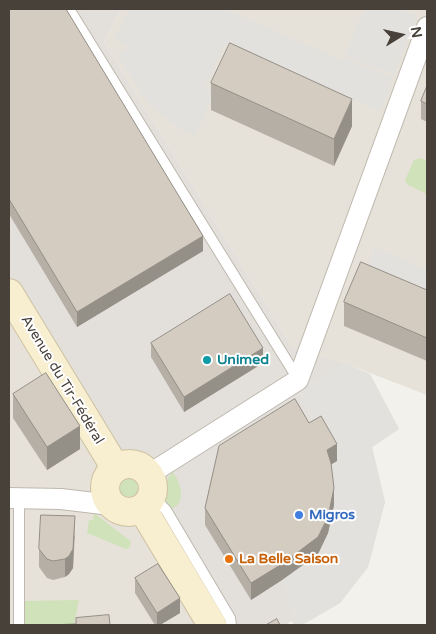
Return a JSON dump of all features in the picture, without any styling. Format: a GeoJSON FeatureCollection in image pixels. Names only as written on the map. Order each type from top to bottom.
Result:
{"type":"FeatureCollection","features":[{"type":"Feature","properties":{"kind":"street"},"geometry":{"type":"LineString","coordinates":[[212,625],[147,493],[137,465],[130,463],[115,467],[106,478],[104,486],[106,495],[112,505],[118,510],[134,512],[147,493],[159,468],[298,380],[427,27]]}},
{"type":"Feature","properties":{"kind":"street","name":"Avenue du Tir-Fédéral"},"geometry":{"type":"LineString","coordinates":[[9,293],[115,467]]}},
{"type":"Feature","properties":{"kind":"street"},"geometry":{"type":"LineString","coordinates":[[14,498],[61,499],[112,505]]}},
{"type":"Feature","properties":{"kind":"lane"},"geometry":{"type":"LineString","coordinates":[[69,9],[298,380]]}},
{"type":"Feature","properties":{"kind":"lane"},"geometry":{"type":"LineString","coordinates":[[147,493],[166,510],[230,618],[231,625]]}},
{"type":"Feature","properties":{"kind":"lane"},"geometry":{"type":"LineString","coordinates":[[14,498],[19,625]]}},
{"type":"Feature","properties":{"kind":"shaded area"},"geometry":{"type":"Polygon","coordinates":[[[9,9],[120,9],[104,42],[293,348],[344,363],[370,374],[399,429],[372,447],[385,502],[368,567],[340,603],[302,625],[294,625],[292,621],[285,625],[230,625],[115,467],[9,293],[9,9]]]}},
{"type":"Feature","properties":{"kind":"shaded area"},"geometry":{"type":"Polygon","coordinates":[[[120,9],[427,9],[427,395],[344,363],[293,348],[104,42],[120,9]]]}},
{"type":"Feature","properties":{"kind":"shaded area"},"geometry":{"type":"Polygon","coordinates":[[[129,9],[225,9],[344,61],[346,58],[393,78],[380,111],[228,45],[223,46],[205,88],[214,92],[195,136],[176,126],[155,110],[146,100],[117,55],[128,47],[115,39],[129,9]]]}},
{"type":"Feature","properties":{"kind":"shaded area"},"geometry":{"type":"Polygon","coordinates":[[[364,9],[401,9],[417,15],[394,75],[345,56],[364,9]]]}},
{"type":"Feature","properties":{"kind":"shaded area"},"geometry":{"type":"Polygon","coordinates":[[[375,247],[427,270],[427,311],[360,282],[375,247]]]}},
{"type":"Feature","properties":{"kind":"shaded area"},"geometry":{"type":"Polygon","coordinates":[[[9,293],[115,467],[230,625],[9,625],[9,293]]]}},
{"type":"Feature","properties":{"kind":"shaded area"},"geometry":{"type":"Polygon","coordinates":[[[344,363],[370,374],[399,429],[372,447],[385,502],[368,567],[340,603],[302,625],[294,625],[282,580],[318,554],[328,533],[334,505],[327,467],[336,460],[296,391],[344,363]]]}},
{"type":"Feature","properties":{"kind":"green space"},"geometry":{"type":"Polygon","coordinates":[[[420,158],[427,161],[427,194],[408,185],[405,180],[414,160],[420,158]]]}},
{"type":"Feature","properties":{"kind":"green space"},"geometry":{"type":"Polygon","coordinates":[[[172,472],[180,486],[181,497],[176,506],[171,509],[166,500],[165,490],[172,472]]]}},
{"type":"Feature","properties":{"kind":"green space"},"geometry":{"type":"Polygon","coordinates":[[[125,477],[133,477],[139,483],[139,491],[133,497],[125,497],[119,491],[119,483],[125,477]]]}},
{"type":"Feature","properties":{"kind":"green space"},"geometry":{"type":"Polygon","coordinates":[[[94,513],[129,540],[131,542],[130,547],[126,549],[87,533],[89,520],[93,520],[94,513]]]}},
{"type":"Feature","properties":{"kind":"green space"},"geometry":{"type":"Polygon","coordinates":[[[79,600],[74,625],[23,625],[23,601],[79,600]]]}},
{"type":"Feature","properties":{"kind":"building"},"geometry":{"type":"Polygon","coordinates":[[[9,9],[66,9],[203,236],[77,312],[9,199],[9,9]]]}},
{"type":"Feature","properties":{"kind":"building"},"geometry":{"type":"Polygon","coordinates":[[[230,43],[352,99],[334,139],[211,83],[230,43]]]}},
{"type":"Feature","properties":{"kind":"building"},"geometry":{"type":"Polygon","coordinates":[[[427,86],[427,104],[421,101],[427,86]]]}},
{"type":"Feature","properties":{"kind":"building"},"geometry":{"type":"Polygon","coordinates":[[[361,262],[427,290],[427,338],[344,302],[361,262]]]}},
{"type":"Feature","properties":{"kind":"building","name":"Unimed"},"geometry":{"type":"Polygon","coordinates":[[[230,294],[263,348],[184,397],[151,343],[230,294]]]}},
{"type":"Feature","properties":{"kind":"building"},"geometry":{"type":"Polygon","coordinates":[[[46,373],[80,426],[47,447],[13,394],[46,373]]]}},
{"type":"Feature","properties":{"kind":"building"},"geometry":{"type":"Polygon","coordinates":[[[295,399],[309,423],[321,416],[337,444],[327,450],[331,463],[334,488],[328,517],[318,537],[282,564],[251,583],[205,508],[219,446],[295,399]]]}},
{"type":"Feature","properties":{"kind":"building"},"geometry":{"type":"Polygon","coordinates":[[[41,515],[75,516],[73,549],[65,559],[53,561],[47,559],[39,549],[41,515]]]}},
{"type":"Feature","properties":{"kind":"building"},"geometry":{"type":"Polygon","coordinates":[[[158,564],[180,598],[157,613],[135,578],[158,564]]]}},
{"type":"Feature","properties":{"kind":"building"},"geometry":{"type":"Polygon","coordinates":[[[109,615],[110,625],[47,625],[76,624],[76,618],[109,615]]]}},
{"type":"Feature","properties":{"kind":"building"},"geometry":{"type":"Polygon","coordinates":[[[277,619],[280,625],[266,625],[277,619]]]}},
{"type":"Feature","properties":{"kind":"place","name":"Unimed"},"geometry":{"type":"Point","coordinates":[207,360]}},
{"type":"Feature","properties":{"kind":"place","name":"Migros"},"geometry":{"type":"Point","coordinates":[299,515]}},
{"type":"Feature","properties":{"kind":"place","name":"La Belle Saison"},"geometry":{"type":"Point","coordinates":[229,559]}}]}
